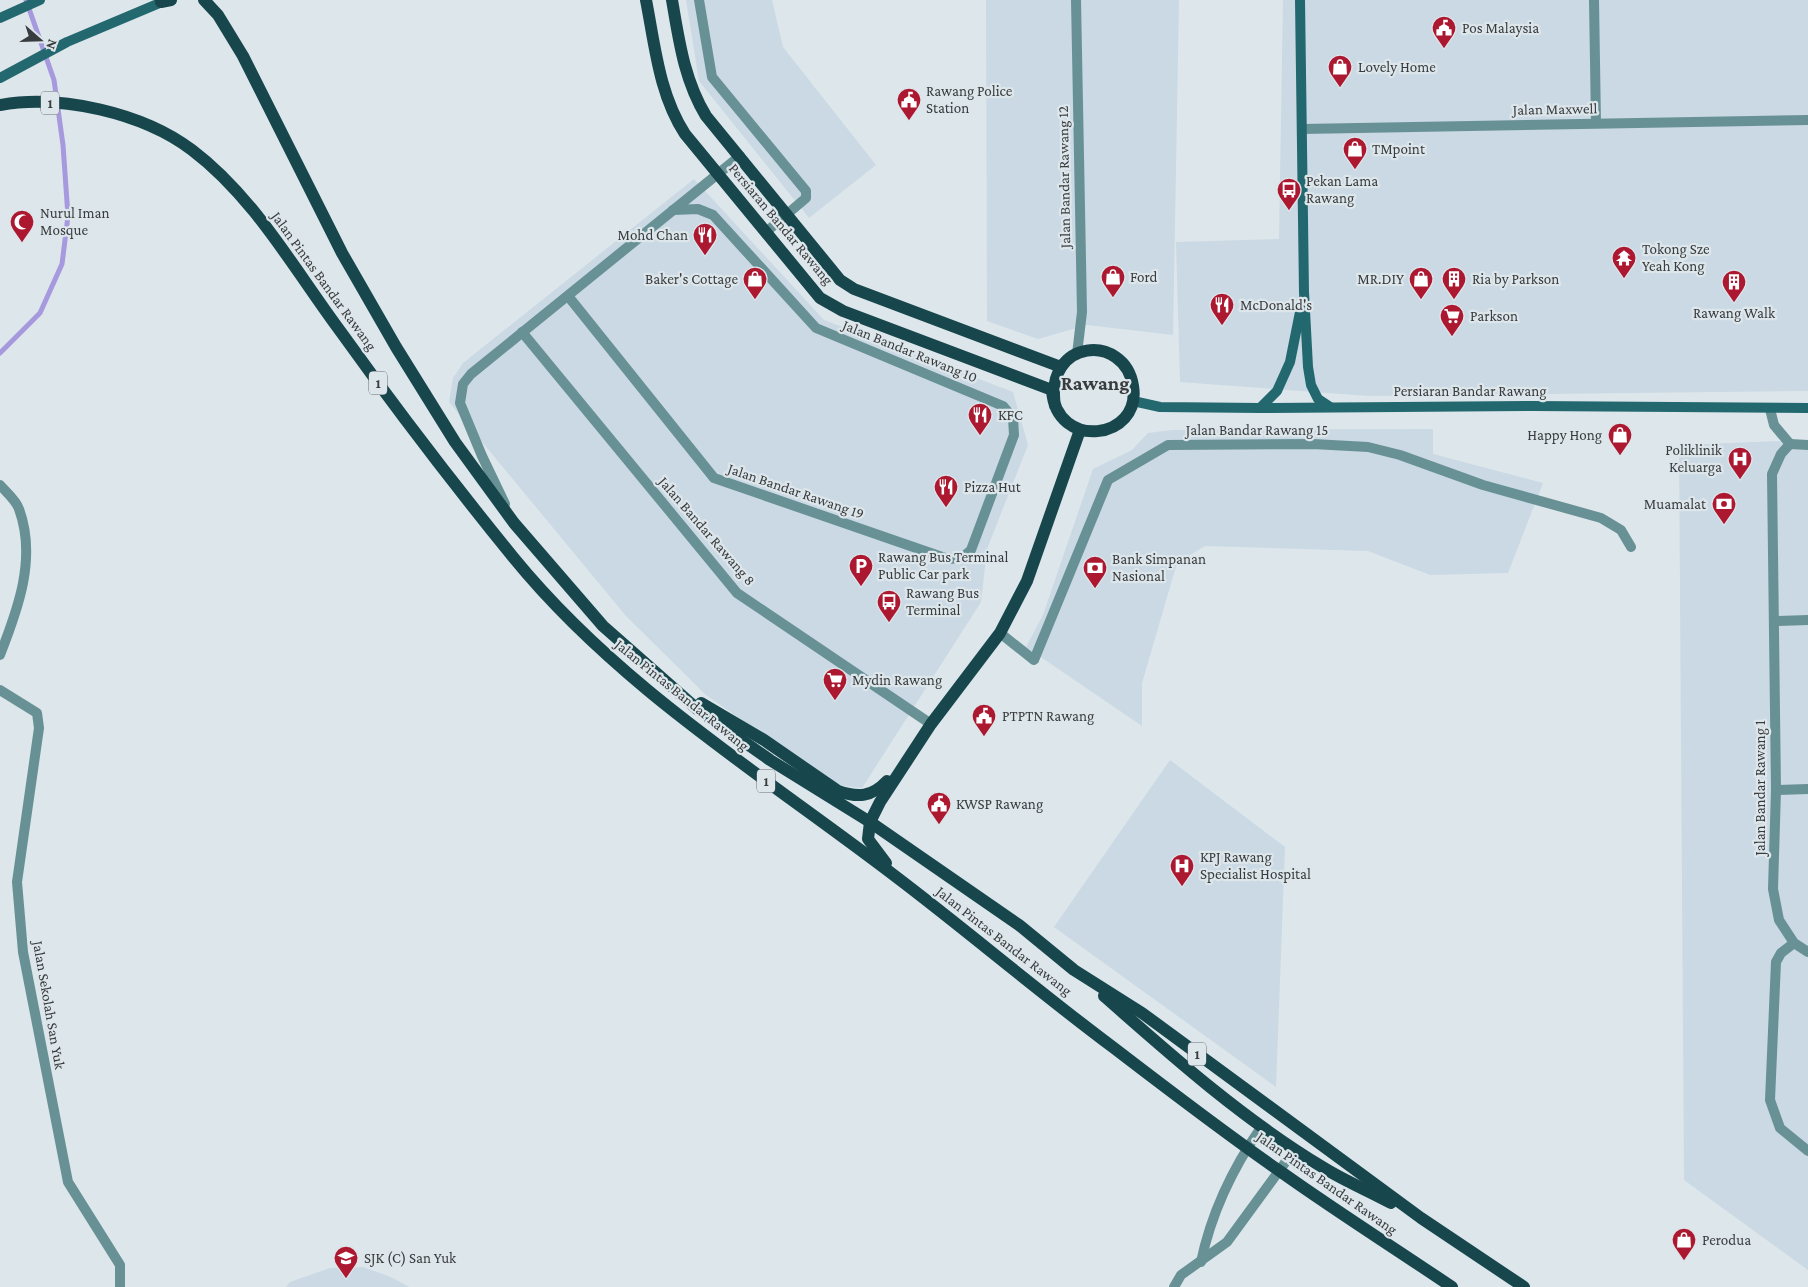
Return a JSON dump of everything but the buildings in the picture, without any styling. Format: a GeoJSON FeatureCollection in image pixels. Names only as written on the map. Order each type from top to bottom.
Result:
{"type":"FeatureCollection","features":[{"type":"Feature","properties":{"kind":"main road","name":"Jalan Pintas Bandar Rawang"},"geometry":{"type":"LineString","coordinates":[[204,0],[218,15],[243,56],[342,252],[396,347],[455,442],[514,523],[603,626],[696,708],[770,760],[870,822],[1018,926],[1074,970],[1142,1013],[1421,1218],[1524,1287]]}},
{"type":"Feature","properties":{"kind":"main road"},"geometry":{"type":"LineString","coordinates":[[640,0],[652,26]]}},
{"type":"Feature","properties":{"kind":"main road","name":"Persiaran Bandar Rawang"},"geometry":{"type":"LineString","coordinates":[[646,0],[666,97],[673,116],[820,298],[828,304],[1052,390]]}},
{"type":"Feature","properties":{"kind":"main road","name":"Persiaran Bandar Rawang"},"geometry":{"type":"LineString","coordinates":[[672,0],[687,77],[695,98],[706,116],[840,280],[854,289],[1061,367]]}},
{"type":"Feature","properties":{"kind":"main road","name":"Jalan Pintas Bandar Rawang"},"geometry":{"type":"LineString","coordinates":[[0,105],[20,101],[42,101],[100,110],[142,123],[191,149],[241,196],[412,428],[514,558],[557,609],[600,650],[638,684],[696,730],[895,876],[1109,1045],[1280,1172],[1452,1287]]}},
{"type":"Feature","properties":{"kind":"main road"},"geometry":{"type":"LineString","coordinates":[[1088,350],[1101,351],[1118,358],[1131,376],[1134,388],[1133,401],[1122,420],[1101,432],[1080,430],[1062,418],[1055,406],[1052,390],[1054,378],[1061,367],[1076,354],[1088,350]]}},
{"type":"Feature","properties":{"kind":"main road"},"geometry":{"type":"LineString","coordinates":[[895,876],[868,839],[870,822],[880,802],[931,724],[1000,633],[1027,581],[1080,430]]}},
{"type":"Feature","properties":{"kind":"main road"},"geometry":{"type":"LineString","coordinates":[[674,689],[721,714],[826,783],[851,796],[862,796],[878,791],[906,761]]}},
{"type":"Feature","properties":{"kind":"main road"},"geometry":{"type":"LineString","coordinates":[[1074,970],[1180,1063],[1262,1126],[1325,1168],[1421,1218]]}},
{"type":"Feature","properties":{"kind":"street"},"geometry":{"type":"LineString","coordinates":[[1,17],[40,0]]}},
{"type":"Feature","properties":{"kind":"street"},"geometry":{"type":"LineString","coordinates":[[699,0],[712,77],[806,190],[806,198],[766,232]]}},
{"type":"Feature","properties":{"kind":"street","name":"Jalan Bandar Rawang 12"},"geometry":{"type":"LineString","coordinates":[[1076,0],[1082,312],[1076,354]]}},
{"type":"Feature","properties":{"kind":"street"},"geometry":{"type":"LineString","coordinates":[[1300,0],[1304,292],[1309,376],[1318,399],[1330,407]]}},
{"type":"Feature","properties":{"kind":"street"},"geometry":{"type":"LineString","coordinates":[[1594,0],[1596,123]]}},
{"type":"Feature","properties":{"kind":"street"},"geometry":{"type":"LineString","coordinates":[[0,78],[67,42],[166,1]]}},
{"type":"Feature","properties":{"kind":"street","name":"Jalan Maxwell"},"geometry":{"type":"LineString","coordinates":[[1302,129],[1808,120]]}},
{"type":"Feature","properties":{"kind":"street"},"geometry":{"type":"LineString","coordinates":[[514,523],[482,456],[460,403],[463,384],[471,374],[522,332],[740,156]]}},
{"type":"Feature","properties":{"kind":"street","name":"Jalan Bandar Rawang 10"},"geometry":{"type":"LineString","coordinates":[[674,210],[698,209],[713,215],[816,328],[1003,406],[1013,418],[1014,435],[972,550],[962,558],[948,559]]}},
{"type":"Feature","properties":{"kind":"street"},"geometry":{"type":"LineString","coordinates":[[1260,408],[1277,391],[1290,362],[1304,292]]}},
{"type":"Feature","properties":{"kind":"street","name":"Jalan Bandar Rawang 19"},"geometry":{"type":"LineString","coordinates":[[568,296],[714,478],[948,559]]}},
{"type":"Feature","properties":{"kind":"street","name":"Jalan Bandar Rawang 8"},"geometry":{"type":"LineString","coordinates":[[522,332],[737,593],[931,724]]}},
{"type":"Feature","properties":{"kind":"street","name":"Persiaran Bandar Rawang"},"geometry":{"type":"LineString","coordinates":[[1133,401],[1160,407],[1542,406],[1808,408]]}},
{"type":"Feature","properties":{"kind":"street"},"geometry":{"type":"LineString","coordinates":[[1770,409],[1774,425],[1790,444],[1808,445]]}},
{"type":"Feature","properties":{"kind":"street","name":"Jalan Bandar Rawang 15"},"geometry":{"type":"LineString","coordinates":[[1000,633],[1034,660],[1108,480],[1168,445],[1313,444],[1368,447],[1400,455],[1483,485],[1601,518],[1621,530],[1631,547]]}},
{"type":"Feature","properties":{"kind":"street","name":"Jalan Bandar Rawang 1"},"geometry":{"type":"LineString","coordinates":[[1790,444],[1781,454],[1772,474],[1776,790],[1773,889],[1778,920],[1794,943]]}},
{"type":"Feature","properties":{"kind":"street"},"geometry":{"type":"LineString","coordinates":[[0,485],[19,507],[26,540],[26,572],[14,619],[0,655]]}},
{"type":"Feature","properties":{"kind":"street"},"geometry":{"type":"LineString","coordinates":[[1774,621],[1808,620]]}},
{"type":"Feature","properties":{"kind":"street","name":"Jalan Sekolah San Yuk"},"geometry":{"type":"LineString","coordinates":[[0,690],[37,713],[39,728],[17,882],[22,952],[68,1182],[120,1265],[120,1287]]}},
{"type":"Feature","properties":{"kind":"street"},"geometry":{"type":"LineString","coordinates":[[1776,790],[1808,789]]}},
{"type":"Feature","properties":{"kind":"street"},"geometry":{"type":"LineString","coordinates":[[1808,952],[1794,943],[1781,953],[1776,962],[1770,1100],[1780,1128],[1808,1151]]}},
{"type":"Feature","properties":{"kind":"street"},"geometry":{"type":"LineString","coordinates":[[1201,1262],[1207,1231],[1247,1147],[1262,1126]]}},
{"type":"Feature","properties":{"kind":"street"},"geometry":{"type":"LineString","coordinates":[[1174,1287],[1181,1275],[1227,1242],[1295,1149]]}},
{"type":"Feature","properties":{"kind":"shaded area"},"geometry":{"type":"Polygon","coordinates":[[[686,0],[772,0],[783,47],[876,165],[809,218],[699,81],[686,0]]]}},
{"type":"Feature","properties":{"kind":"shaded area"},"geometry":{"type":"Polygon","coordinates":[[[986,0],[1179,0],[1173,335],[1087,325],[1038,339],[987,321],[986,0]]]}},
{"type":"Feature","properties":{"kind":"shaded area"},"geometry":{"type":"Polygon","coordinates":[[[1283,0],[1808,0],[1808,391],[1369,396],[1180,382],[1176,242],[1279,239],[1283,0]]]}},
{"type":"Feature","properties":{"kind":"shaded area"},"geometry":{"type":"Polygon","coordinates":[[[694,179],[824,320],[1013,392],[1028,445],[987,549],[981,602],[862,788],[844,786],[826,779],[706,695],[626,616],[449,402],[453,378],[463,363],[694,179]]]}},
{"type":"Feature","properties":{"kind":"shaded area"},"geometry":{"type":"Polygon","coordinates":[[[1433,429],[1433,454],[1543,483],[1508,573],[1430,575],[1368,551],[1205,546],[1177,563],[1142,683],[1142,726],[1026,647],[1043,615],[1093,469],[1132,450],[1148,433],[1172,430],[1433,429]]]}},
{"type":"Feature","properties":{"kind":"shaded area"},"geometry":{"type":"Polygon","coordinates":[[[1808,440],[1808,1270],[1684,1180],[1679,445],[1808,440]]]}},
{"type":"Feature","properties":{"kind":"shaded area","name":"KPJ Rawang Specialist Hospital"},"geometry":{"type":"Polygon","coordinates":[[[1170,760],[1285,847],[1276,1087],[1054,927],[1170,760]]]}},
{"type":"Feature","properties":{"kind":"shaded area","name":"SJK (C) San Yuk"},"geometry":{"type":"Polygon","coordinates":[[[363,1267],[391,1277],[409,1287],[286,1287],[290,1282],[330,1268],[363,1267]]]}},
{"type":"Feature","properties":{"kind":"waterway"},"geometry":{"type":"LineString","coordinates":[[0,353],[40,313],[62,264],[68,216],[63,145],[54,80],[26,0]]}},
{"type":"Feature","properties":{"kind":"place","name":"Pos Malaysia"},"geometry":{"type":"Point","coordinates":[1444,49]}},
{"type":"Feature","properties":{"kind":"place","name":"Lovely Home"},"geometry":{"type":"Point","coordinates":[1340,88]}},
{"type":"Feature","properties":{"kind":"place","name":"Rawang Police Station"},"geometry":{"type":"Point","coordinates":[909,121]}},
{"type":"Feature","properties":{"kind":"place","name":"TMpoint"},"geometry":{"type":"Point","coordinates":[1355,170]}},
{"type":"Feature","properties":{"kind":"place","name":"Pekan Lama Rawang"},"geometry":{"type":"Point","coordinates":[1289,211]}},
{"type":"Feature","properties":{"kind":"place","name":"Nurul Iman Mosque"},"geometry":{"type":"Point","coordinates":[22,243]}},
{"type":"Feature","properties":{"kind":"place","name":"Mohd Chan"},"geometry":{"type":"Point","coordinates":[705,256]}},
{"type":"Feature","properties":{"kind":"place","name":"Tokong Sze Yeah Kong"},"geometry":{"type":"Point","coordinates":[1624,279]}},
{"type":"Feature","properties":{"kind":"place","name":"Ford"},"geometry":{"type":"Point","coordinates":[1113,298]}},
{"type":"Feature","properties":{"kind":"place","name":"Baker's Cottage"},"geometry":{"type":"Point","coordinates":[755,300]}},
{"type":"Feature","properties":{"kind":"place","name":"MR.DIY"},"geometry":{"type":"Point","coordinates":[1421,300]}},
{"type":"Feature","properties":{"kind":"place","name":"Ria by Parkson"},"geometry":{"type":"Point","coordinates":[1454,300]}},
{"type":"Feature","properties":{"kind":"place","name":"Rawang Walk"},"geometry":{"type":"Point","coordinates":[1734,303]}},
{"type":"Feature","properties":{"kind":"place","name":"McDonald's"},"geometry":{"type":"Point","coordinates":[1222,326]}},
{"type":"Feature","properties":{"kind":"place","name":"Parkson"},"geometry":{"type":"Point","coordinates":[1452,337]}},
{"type":"Feature","properties":{"kind":"place","name":"KFC"},"geometry":{"type":"Point","coordinates":[980,436]}},
{"type":"Feature","properties":{"kind":"place","name":"Happy Hong"},"geometry":{"type":"Point","coordinates":[1620,456]}},
{"type":"Feature","properties":{"kind":"place","name":"Poliklinik Keluarga"},"geometry":{"type":"Point","coordinates":[1740,480]}},
{"type":"Feature","properties":{"kind":"place","name":"Pizza Hut"},"geometry":{"type":"Point","coordinates":[946,508]}},
{"type":"Feature","properties":{"kind":"place","name":"Muamalat"},"geometry":{"type":"Point","coordinates":[1724,525]}},
{"type":"Feature","properties":{"kind":"place","name":"Rawang Bus Terminal Public Car park"},"geometry":{"type":"Point","coordinates":[861,587]}},
{"type":"Feature","properties":{"kind":"place","name":"Bank Simpanan Nasional"},"geometry":{"type":"Point","coordinates":[1095,589]}},
{"type":"Feature","properties":{"kind":"place","name":"Rawang Bus Terminal"},"geometry":{"type":"Point","coordinates":[889,623]}},
{"type":"Feature","properties":{"kind":"place","name":"Mydin Rawang"},"geometry":{"type":"Point","coordinates":[835,701]}},
{"type":"Feature","properties":{"kind":"place","name":"PTPTN Rawang"},"geometry":{"type":"Point","coordinates":[984,737]}},
{"type":"Feature","properties":{"kind":"place","name":"KWSP Rawang"},"geometry":{"type":"Point","coordinates":[939,825]}},
{"type":"Feature","properties":{"kind":"place","name":"KPJ Rawang Specialist Hospital"},"geometry":{"type":"Point","coordinates":[1182,887]}},
{"type":"Feature","properties":{"kind":"place","name":"Perodua"},"geometry":{"type":"Point","coordinates":[1684,1261]}},
{"type":"Feature","properties":{"kind":"place","name":"SJK (C) San Yuk"},"geometry":{"type":"Point","coordinates":[346,1279]}},
{"type":"Feature","properties":{"kind":"district","name":"Rawang"},"geometry":{"type":"Point","coordinates":[1095,383]}}]}
